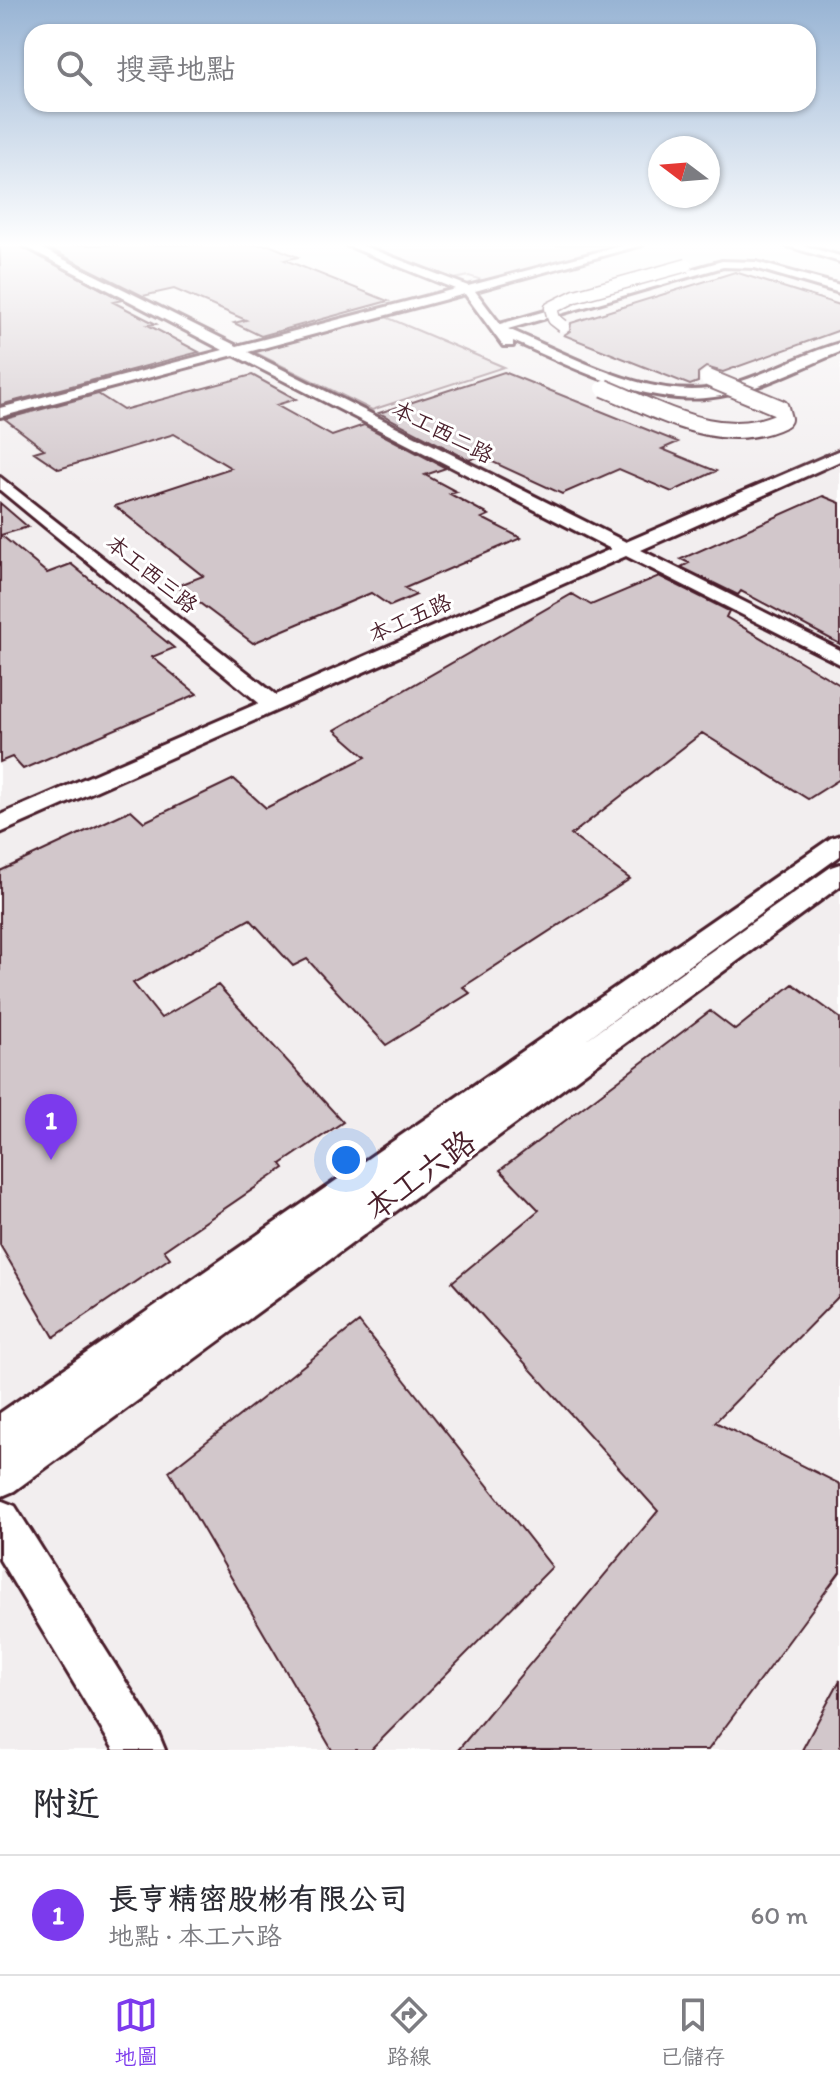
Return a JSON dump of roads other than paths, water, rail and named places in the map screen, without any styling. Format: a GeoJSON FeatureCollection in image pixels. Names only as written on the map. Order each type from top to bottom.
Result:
{"type":"FeatureCollection","features":[{"type":"Feature","properties":{"kind":"street","name":"本工西二路"},"geometry":{"type":"LineString","coordinates":[[187,327],[840,658]]}},
{"type":"Feature","properties":{"kind":"street"},"geometry":{"type":"LineString","coordinates":[[0,413],[324,327]]}},
{"type":"Feature","properties":{"kind":"street"},"geometry":{"type":"LineString","coordinates":[[496,329],[504,327]]}},
{"type":"Feature","properties":{"kind":"street"},"geometry":{"type":"LineString","coordinates":[[496,329],[653,390],[683,396],[708,394],[840,347]]}},
{"type":"Feature","properties":{"kind":"street"},"geometry":{"type":"LineString","coordinates":[[496,329],[507,343],[604,388],[721,431],[745,432],[772,427],[783,419],[780,408],[766,399],[708,378]]}},
{"type":"Feature","properties":{"kind":"street"},"geometry":{"type":"LineString","coordinates":[[759,360],[783,369]]}},
{"type":"Feature","properties":{"kind":"street","name":"本工五路"},"geometry":{"type":"LineString","coordinates":[[619,546],[840,443]]}},
{"type":"Feature","properties":{"kind":"street","name":"本工五路"},"geometry":{"type":"LineString","coordinates":[[0,807],[268,699],[619,546],[840,455]]}},
{"type":"Feature","properties":{"kind":"street","name":"本工西三路"},"geometry":{"type":"LineString","coordinates":[[0,482],[268,699]]}},
{"type":"Feature","properties":{"kind":"street","name":"本工五路"},"geometry":{"type":"LineString","coordinates":[[0,825],[268,699]]}},
{"type":"Feature","properties":{"kind":"street","name":"本工六路"},"geometry":{"type":"LineString","coordinates":[[0,1437],[840,844]]}},
{"type":"Feature","properties":{"kind":"street","name":"本工六路"},"geometry":{"type":"LineString","coordinates":[[0,1477],[840,873]]}},
{"type":"Feature","properties":{"kind":"street"},"geometry":{"type":"LineString","coordinates":[[0,1521],[141,1750]]}},
{"type":"Feature","properties":{"kind":"place","name":"長亨精密股彬有限公司"},"geometry":{"type":"Point","coordinates":[51,1160]}}]}
